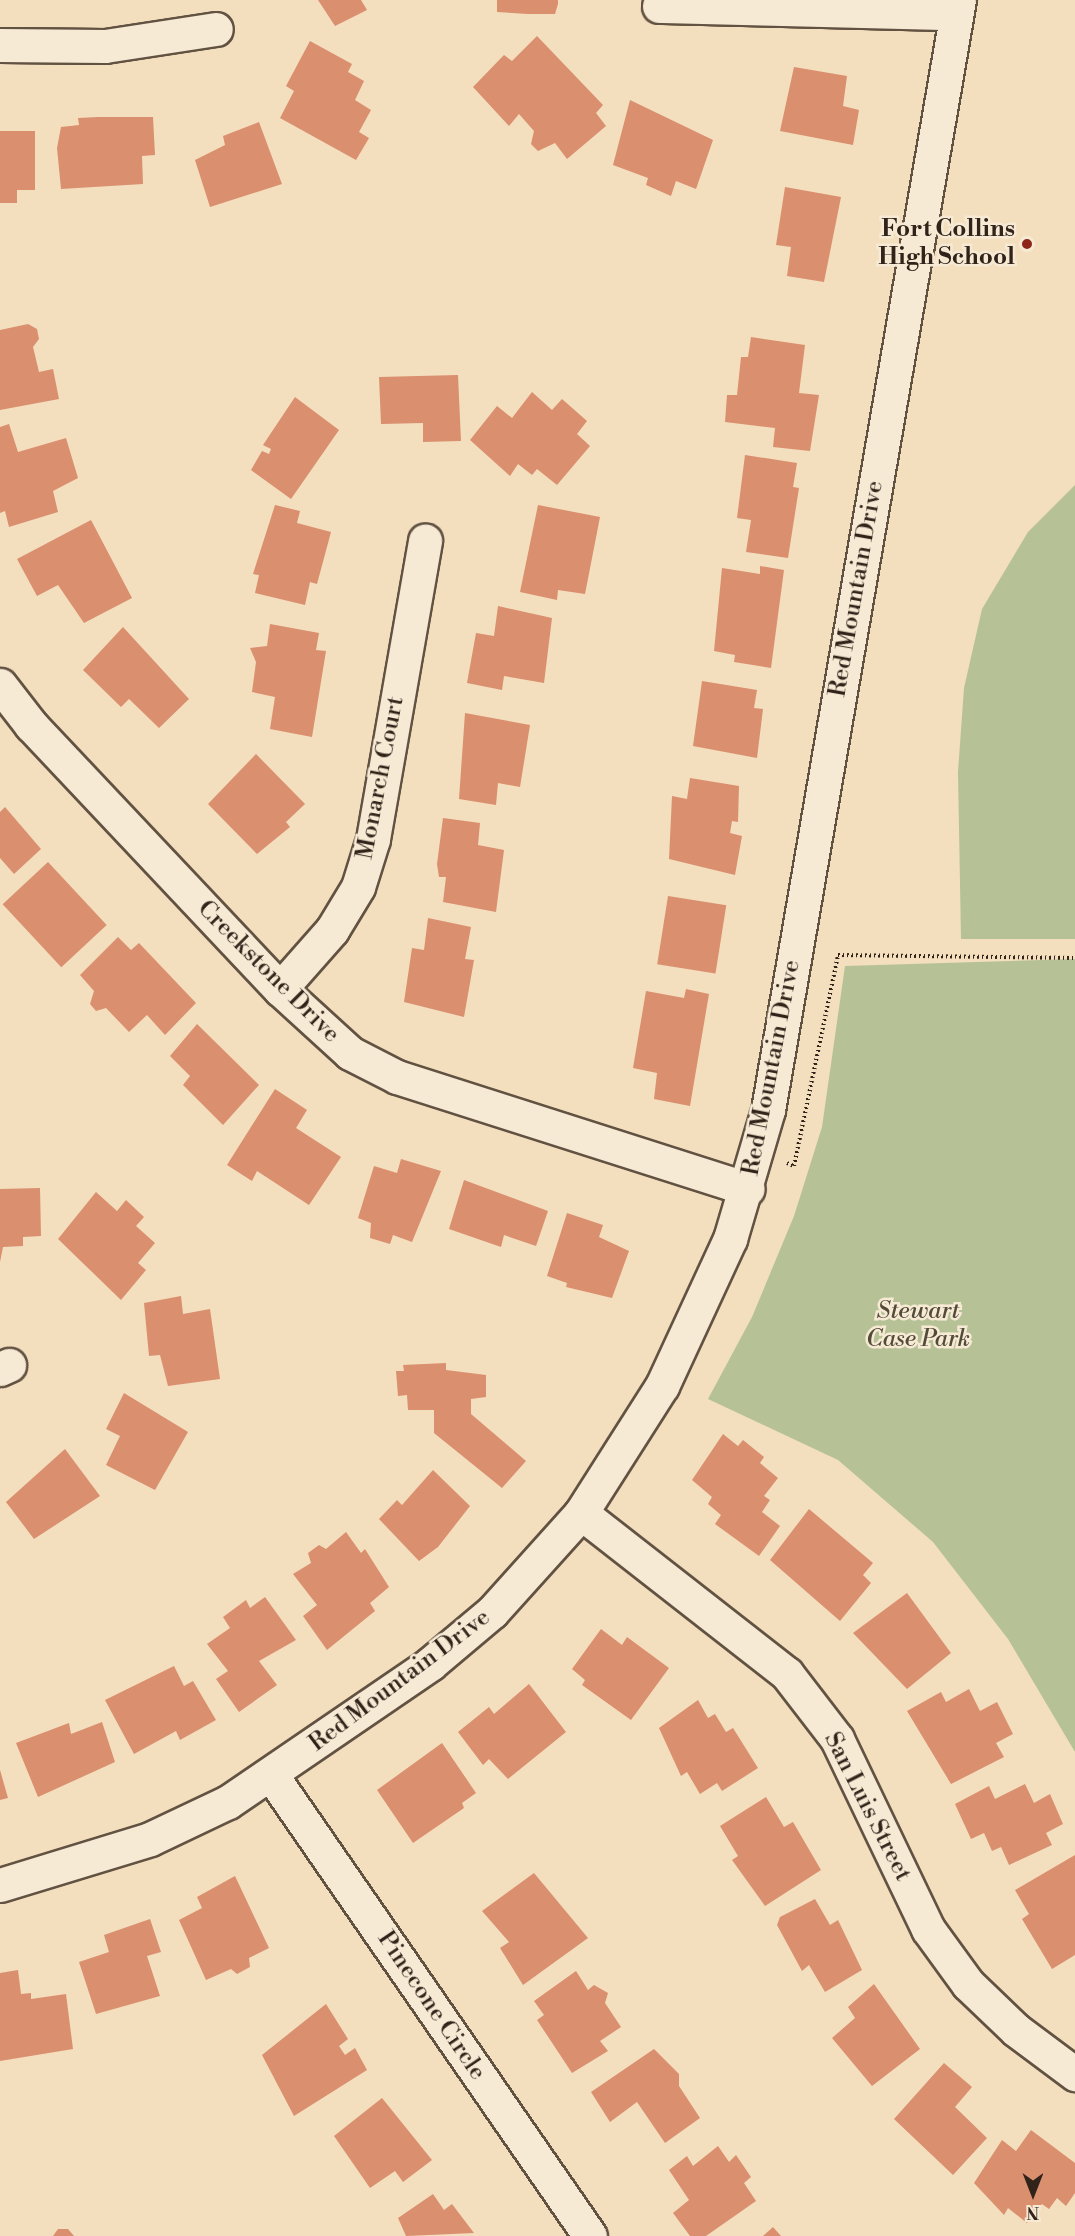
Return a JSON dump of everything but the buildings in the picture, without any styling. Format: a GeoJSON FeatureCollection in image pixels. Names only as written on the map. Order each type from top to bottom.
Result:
{"type":"FeatureCollection","features":[{"type":"Feature","properties":{"kind":"street"},"geometry":{"type":"LineString","coordinates":[[659,6],[958,7]]}},
{"type":"Feature","properties":{"kind":"street","name":"Red Mountain Drive"},"geometry":{"type":"LineString","coordinates":[[0,1885],[150,1839],[272,1776],[430,1664],[492,1612],[581,1513],[662,1386],[698,1314],[748,1189],[768,1110],[958,7]]}},
{"type":"Feature","properties":{"kind":"street"},"geometry":{"type":"LineString","coordinates":[[0,45],[105,46],[216,29]]}},
{"type":"Feature","properties":{"kind":"street","name":"Monarch Court"},"geometry":{"type":"LineString","coordinates":[[280,989],[332,930],[358,887],[373,838],[425,541]]}},
{"type":"Feature","properties":{"kind":"street","name":"Creekstone Drive"},"geometry":{"type":"LineString","coordinates":[[0,685],[31,726],[280,989],[350,1053],[397,1077],[748,1189]]}},
{"type":"Feature","properties":{"kind":"street","name":"San Luis Street"},"geometry":{"type":"LineString","coordinates":[[581,1513],[787,1674],[837,1739],[928,1929],[968,1984],[1016,2030],[1075,2074]]}},
{"type":"Feature","properties":{"kind":"street","name":"Pinecone Circle"},"geometry":{"type":"LineString","coordinates":[[272,1776],[590,2236]]}},
{"type":"Feature","properties":{"kind":"path"},"geometry":{"type":"LineString","coordinates":[[787,1164],[794,1166],[838,955],[1075,958]]}},
{"type":"Feature","properties":{"kind":"green space"},"geometry":{"type":"Polygon","coordinates":[[[1075,485],[1075,939],[961,939],[958,772],[964,688],[982,609],[1028,532],[1075,485]]]}},
{"type":"Feature","properties":{"kind":"green space","name":"Stewart Case Park"},"geometry":{"type":"Polygon","coordinates":[[[1075,959],[1075,1752],[1008,1639],[933,1542],[838,1460],[708,1399],[752,1317],[794,1216],[822,1127],[845,966],[1075,959]]]}},
{"type":"Feature","properties":{"kind":"place","name":"Fort Collins High School"},"geometry":{"type":"Point","coordinates":[1027,244]}}]}
